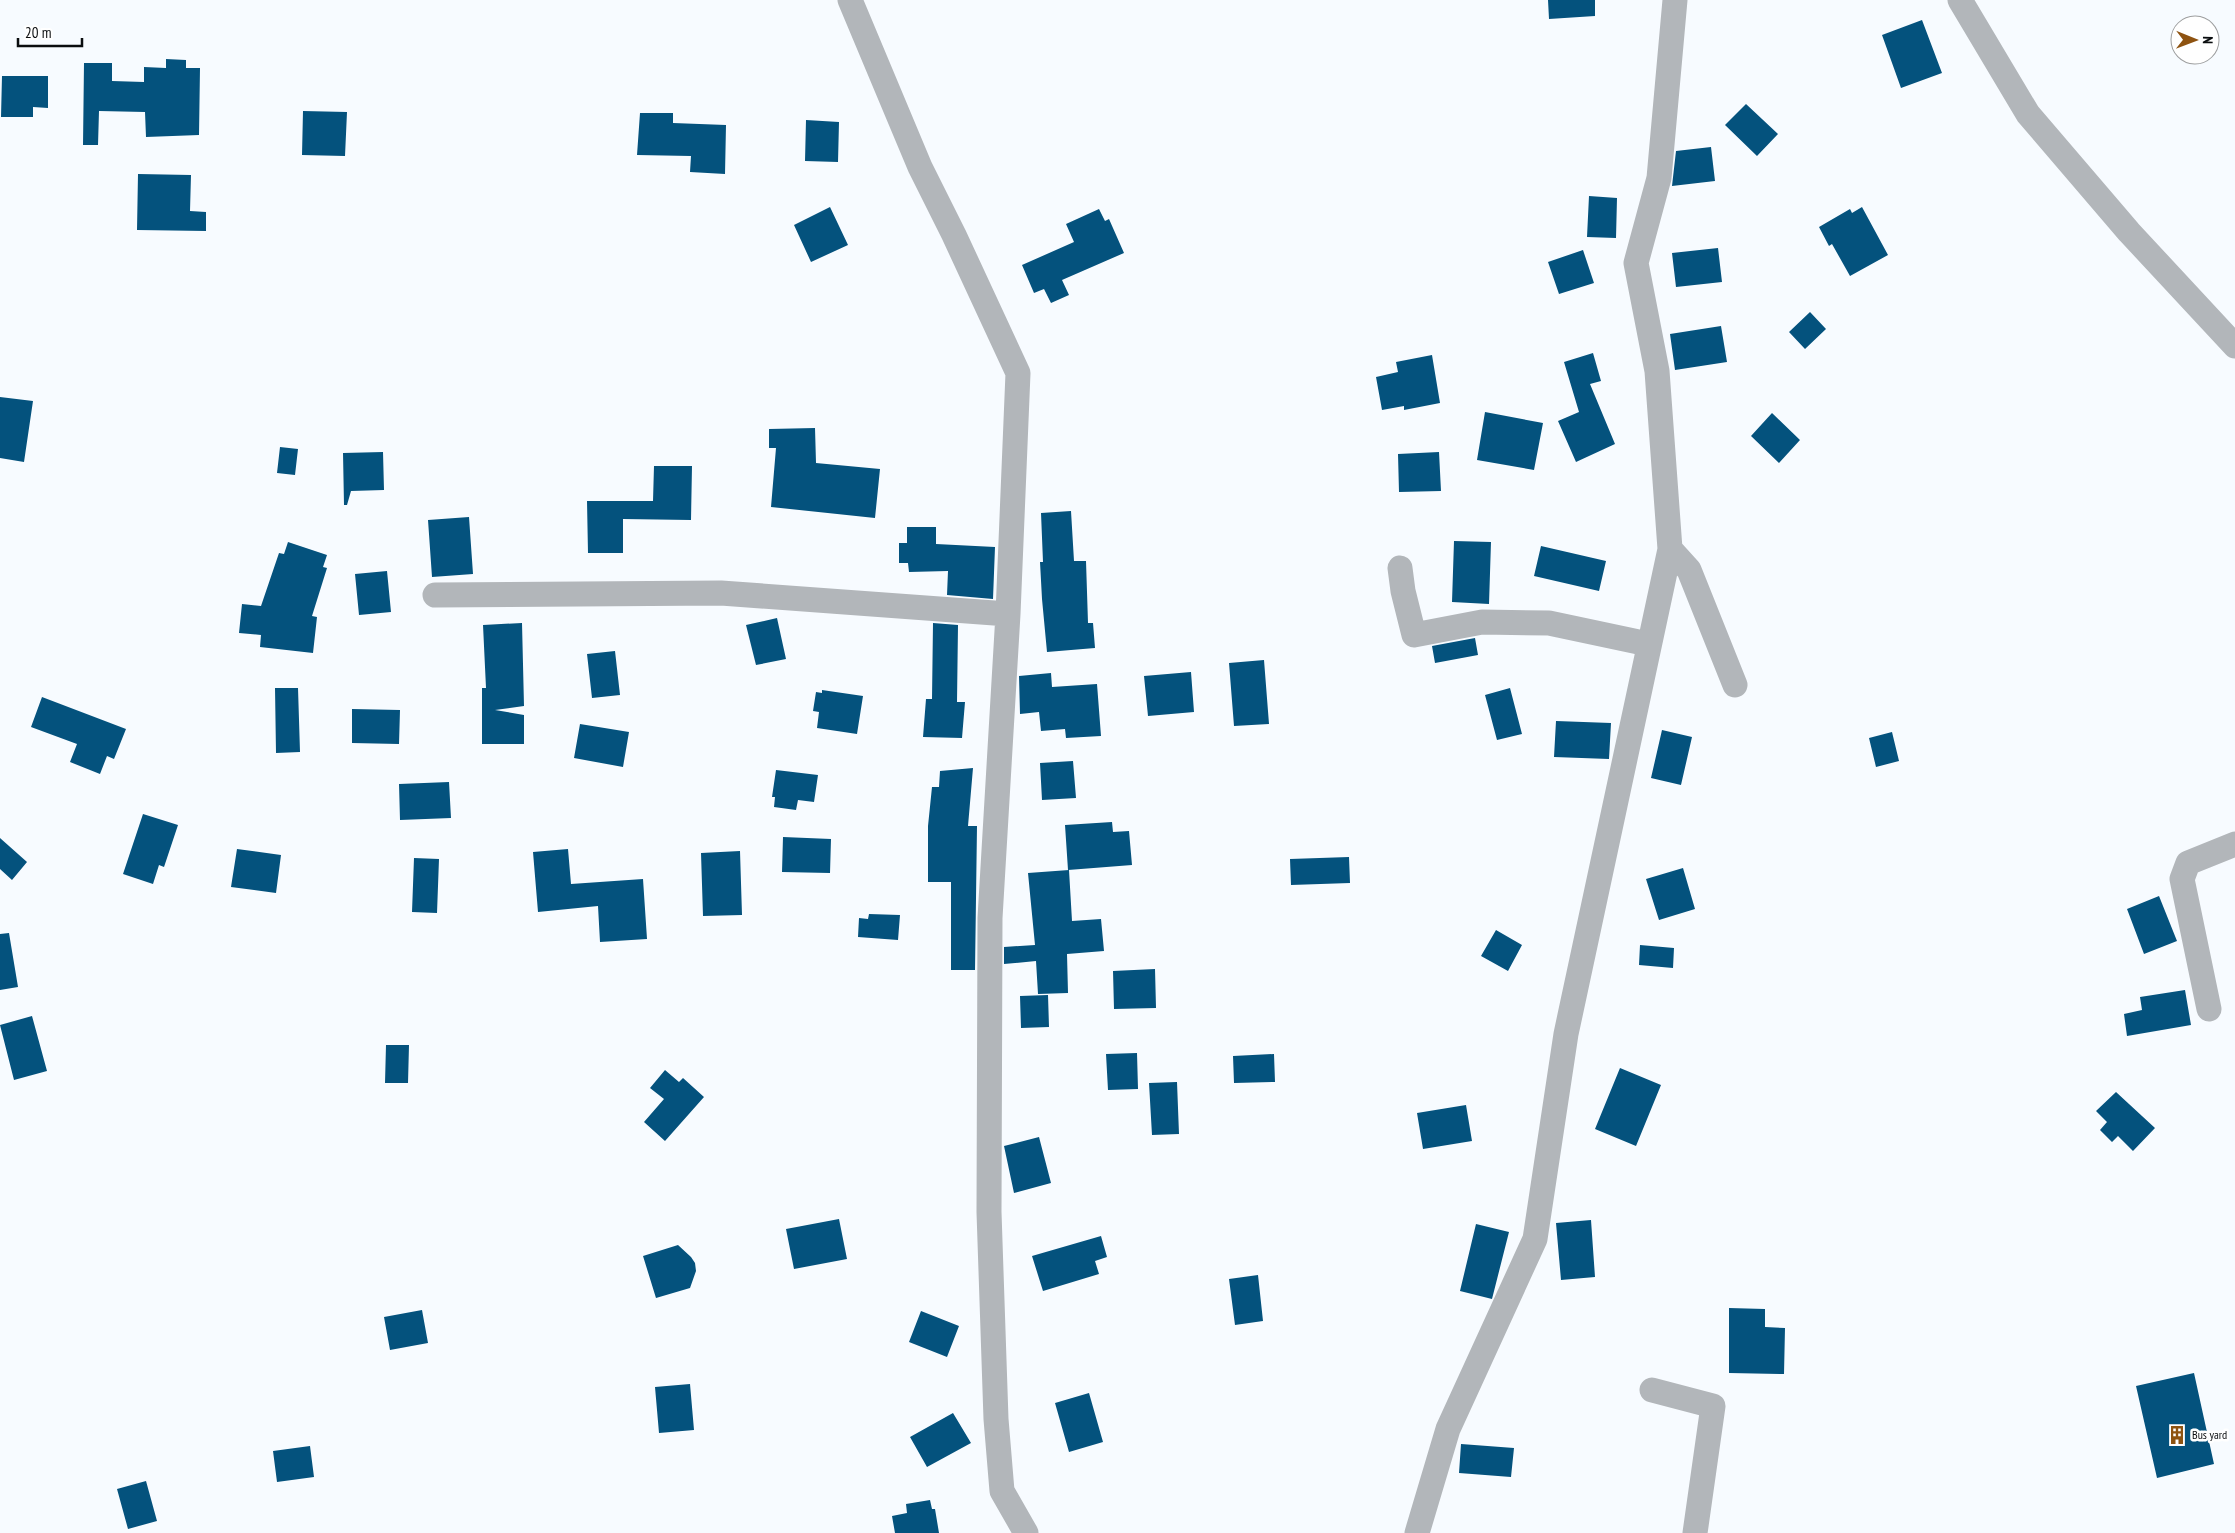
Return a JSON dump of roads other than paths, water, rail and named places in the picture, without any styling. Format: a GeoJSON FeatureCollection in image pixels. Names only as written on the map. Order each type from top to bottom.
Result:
{"type":"FeatureCollection","features":[{"type":"Feature","properties":{"kind":"street"},"geometry":{"type":"LineString","coordinates":[[850,0],[920,167],[1018,372],[1008,614],[990,918],[989,1212],[996,1419],[1002,1491],[1026,1533]]}},
{"type":"Feature","properties":{"kind":"street"},"geometry":{"type":"LineString","coordinates":[[1417,1533],[1448,1429],[1535,1239],[1566,1034],[1648,644],[1670,549],[1657,371],[1636,263],[1659,178],[1675,0]]}},
{"type":"Feature","properties":{"kind":"street"},"geometry":{"type":"LineString","coordinates":[[1960,0],[2028,114],[2129,232],[2235,346]]}},
{"type":"Feature","properties":{"kind":"street"},"geometry":{"type":"LineString","coordinates":[[1670,549],[1689,570],[1735,685]]}},
{"type":"Feature","properties":{"kind":"street"},"geometry":{"type":"LineString","coordinates":[[1400,568],[1403,591],[1414,635],[1482,622],[1549,623],[1648,644]]}},
{"type":"Feature","properties":{"kind":"street"},"geometry":{"type":"LineString","coordinates":[[435,595],[721,593],[1008,614]]}},
{"type":"Feature","properties":{"kind":"street"},"geometry":{"type":"LineString","coordinates":[[2210,1009],[2193,938],[2182,879],[2188,863],[2235,844]]}},
{"type":"Feature","properties":{"kind":"street"},"geometry":{"type":"LineString","coordinates":[[1652,1390],[1712,1406],[1694,1533]]}},
{"type":"Feature","properties":{"kind":"place","name":"Bus yard"},"geometry":{"type":"Point","coordinates":[2177,1435]}}]}
